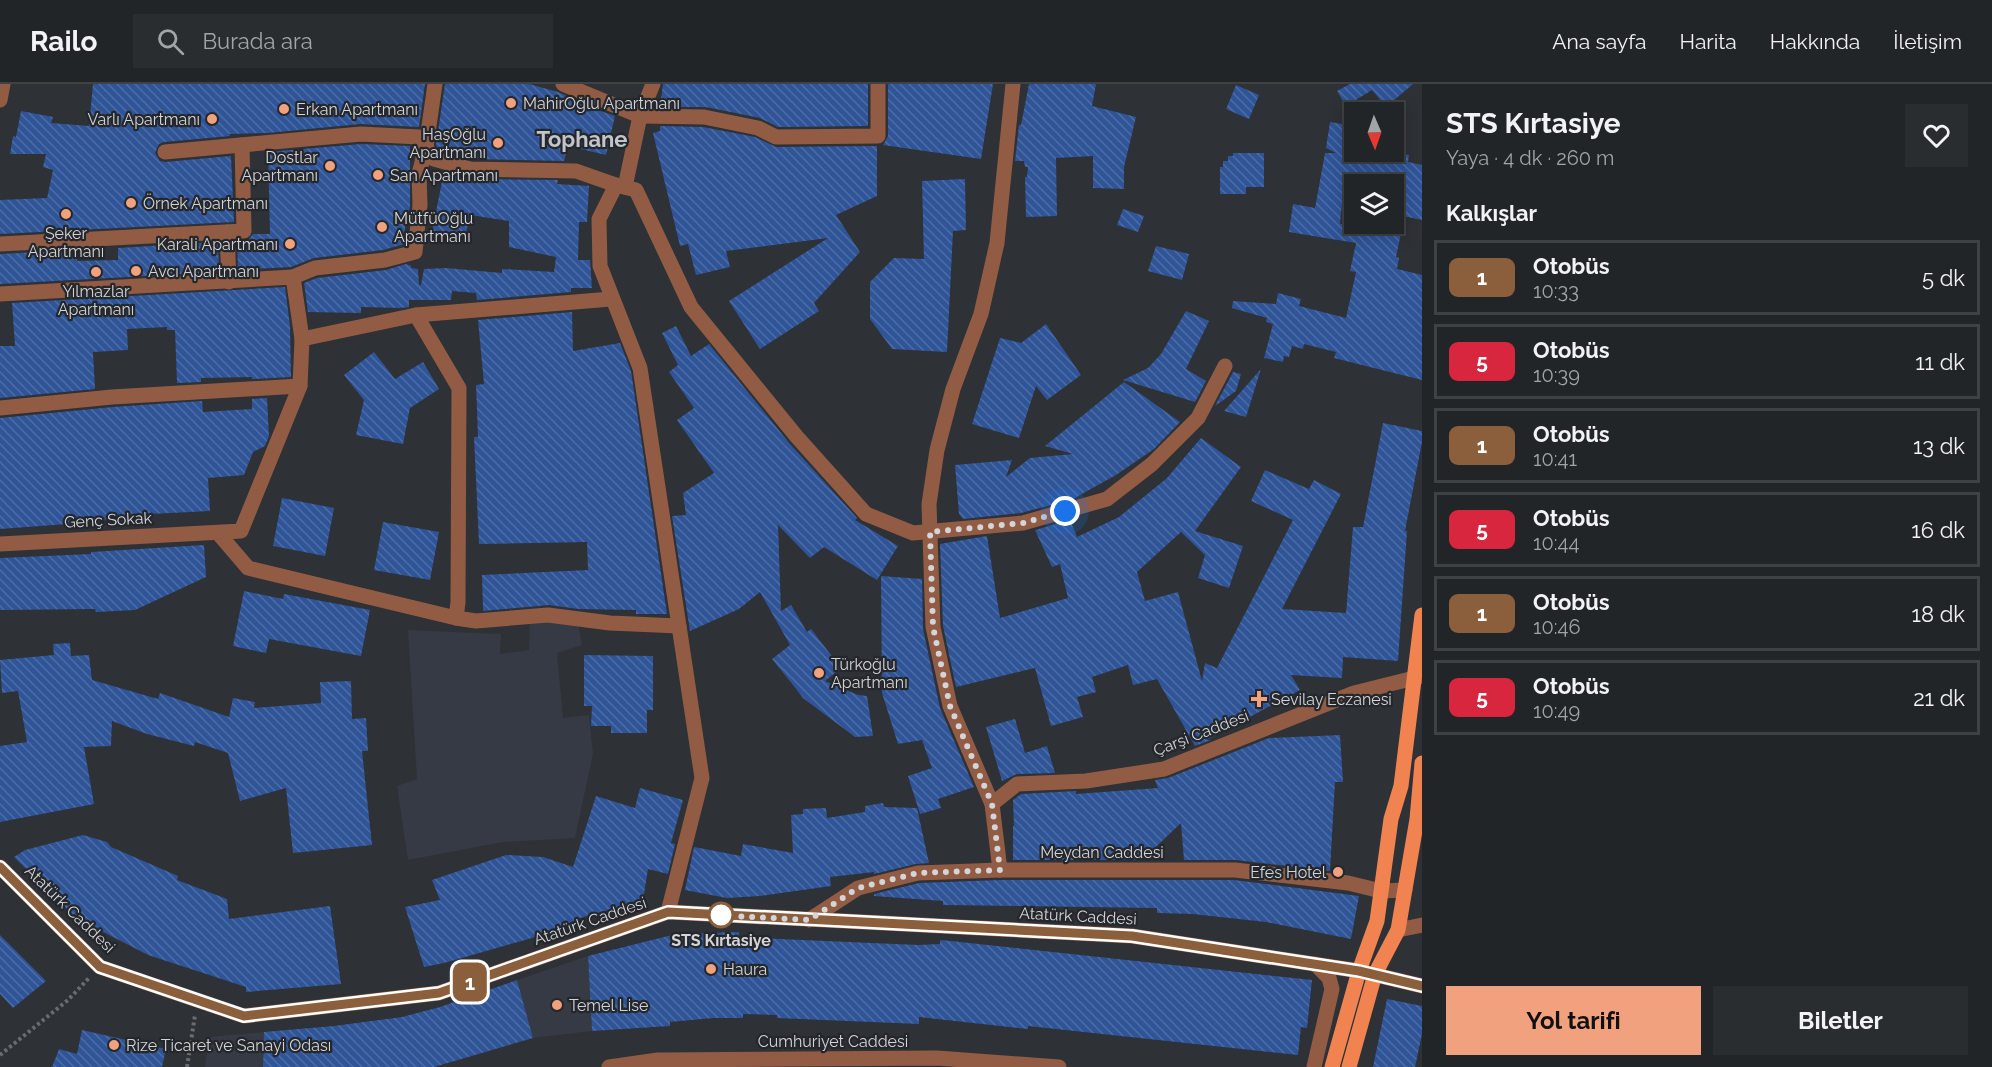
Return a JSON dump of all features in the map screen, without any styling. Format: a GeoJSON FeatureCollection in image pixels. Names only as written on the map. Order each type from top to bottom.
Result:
{"type":"FeatureCollection","features":[{"type":"Feature","properties":{"kind":"main road"},"geometry":{"type":"LineString","coordinates":[[1332,1067],[1359,971],[1377,921],[1391,819],[1401,786],[1419,676],[1417,646],[1422,615]]}},
{"type":"Feature","properties":{"kind":"main road"},"geometry":{"type":"LineString","coordinates":[[1349,1067],[1375,974],[1398,930],[1420,819],[1422,763]]}},
{"type":"Feature","properties":{"kind":"street"},"geometry":{"type":"LineString","coordinates":[[0,100],[3,84]]}},
{"type":"Feature","properties":{"kind":"street"},"geometry":{"type":"LineString","coordinates":[[0,294],[293,277],[315,268],[385,260],[415,252],[420,205],[419,174],[426,147],[435,84]]}},
{"type":"Feature","properties":{"kind":"street"},"geometry":{"type":"LineString","coordinates":[[563,84],[640,116],[704,117],[758,128],[776,137],[878,136],[878,84]]}},
{"type":"Feature","properties":{"kind":"street"},"geometry":{"type":"LineString","coordinates":[[653,84],[640,116],[621,186],[599,219],[600,266],[611,299],[640,368],[702,778],[668,912]]}},
{"type":"Feature","properties":{"kind":"street"},"geometry":{"type":"LineString","coordinates":[[1000,870],[992,804],[950,706],[933,627],[929,504],[938,450],[953,389],[981,314],[997,243],[1013,84]]}},
{"type":"Feature","properties":{"kind":"street"},"geometry":{"type":"LineString","coordinates":[[165,152],[361,134],[419,137],[434,159],[471,169],[576,171],[636,190],[691,307],[797,437],[866,514],[913,533],[1023,523],[1107,499],[1152,464],[1198,418],[1225,366]]}},
{"type":"Feature","properties":{"kind":"street"},"geometry":{"type":"LineString","coordinates":[[0,244],[244,231],[242,145]]}},
{"type":"Feature","properties":{"kind":"street"},"geometry":{"type":"LineString","coordinates":[[227,232],[229,282]]}},
{"type":"Feature","properties":{"kind":"street"},"geometry":{"type":"LineString","coordinates":[[0,408],[112,397],[300,386],[302,339],[293,277]]}},
{"type":"Feature","properties":{"kind":"street"},"geometry":{"type":"LineString","coordinates":[[302,339],[416,315],[611,299]]}},
{"type":"Feature","properties":{"kind":"street"},"geometry":{"type":"LineString","coordinates":[[416,315],[459,388],[456,618]]}},
{"type":"Feature","properties":{"kind":"street","name":"Genç Sokak"},"geometry":{"type":"LineString","coordinates":[[0,544],[241,531],[300,386]]}},
{"type":"Feature","properties":{"kind":"street"},"geometry":{"type":"LineString","coordinates":[[218,532],[248,568],[456,618],[476,621],[549,615],[610,622],[679,626]]}},
{"type":"Feature","properties":{"kind":"street","name":"Çarşi Caddesi"},"geometry":{"type":"LineString","coordinates":[[992,804],[1017,784],[1086,781],[1164,769],[1354,693],[1419,676]]}},
{"type":"Feature","properties":{"kind":"street","name":"Atatürk Caddesi"},"geometry":{"type":"LineString","coordinates":[[0,867],[100,967],[244,1016],[439,993],[668,912],[1132,936],[1359,971],[1422,986]]}},
{"type":"Feature","properties":{"kind":"street","name":"Meydan Caddesi"},"geometry":{"type":"LineString","coordinates":[[809,920],[858,888],[918,873],[1000,870],[1235,870],[1348,883],[1381,891],[1405,890]]}},
{"type":"Feature","properties":{"kind":"street"},"geometry":{"type":"LineString","coordinates":[[1398,930],[1422,925]]}},
{"type":"Feature","properties":{"kind":"street"},"geometry":{"type":"LineString","coordinates":[[1314,1067],[1332,988],[1329,978],[1315,964]]}},
{"type":"Feature","properties":{"kind":"street","name":"Cumhuriyet Caddesi"},"geometry":{"type":"LineString","coordinates":[[609,1067],[658,1060],[947,1063],[1059,1067]]}},
{"type":"Feature","properties":{"kind":"path"},"geometry":{"type":"LineString","coordinates":[[0,1056],[69,1000],[100,967]]}},
{"type":"Feature","properties":{"kind":"path"},"geometry":{"type":"LineString","coordinates":[[187,1067],[197,999]]}},
{"type":"Feature","properties":{"kind":"shaded area"},"geometry":{"type":"Polygon","coordinates":[[[578,621],[582,645],[557,653],[563,718],[589,715],[593,754],[575,838],[503,842],[408,860],[397,786],[417,779],[408,630],[501,634],[500,654],[529,650],[530,622],[578,621]]]}},
{"type":"Feature","properties":{"kind":"shaded area","name":"Temel Lise"},"geometry":{"type":"Polygon","coordinates":[[[588,956],[592,1031],[533,1038],[517,980],[588,956]]]}},
{"type":"Feature","properties":{"kind":"shaded area"},"geometry":{"type":"Polygon","coordinates":[[[264,1032],[263,1067],[205,1067],[209,1037],[264,1032]]]}},
{"type":"Feature","properties":{"kind":"building"},"geometry":{"type":"Polygon","coordinates":[[[93,84],[425,84],[419,127],[360,124],[268,133],[229,134],[230,136],[159,144],[155,153],[160,161],[165,162],[231,156],[234,222],[0,234],[0,200],[47,198],[53,170],[43,167],[46,154],[10,154],[21,111],[53,117],[51,123],[89,126],[93,84]]]}},
{"type":"Feature","properties":{"kind":"building"},"geometry":{"type":"Polygon","coordinates":[[[445,84],[529,84],[558,92],[580,104],[615,116],[606,155],[568,146],[564,161],[471,159],[448,153],[449,151],[438,148],[436,145],[445,84]]]}},
{"type":"Feature","properties":{"kind":"building"},"geometry":{"type":"Polygon","coordinates":[[[663,84],[868,84],[868,126],[778,127],[760,118],[706,107],[660,107],[663,84]]]}},
{"type":"Feature","properties":{"kind":"building"},"geometry":{"type":"Polygon","coordinates":[[[888,84],[993,84],[981,159],[883,145],[888,136],[888,84]]]}},
{"type":"Feature","properties":{"kind":"building"},"geometry":{"type":"Polygon","coordinates":[[[1029,84],[1096,84],[1092,106],[1136,117],[1124,167],[1124,189],[1093,188],[1093,156],[1056,158],[1057,216],[1026,217],[1025,177],[1027,177],[1028,167],[1025,167],[1024,161],[1015,161],[1019,125],[1021,125],[1029,84]]]}},
{"type":"Feature","properties":{"kind":"building"},"geometry":{"type":"Polygon","coordinates":[[[1350,84],[1413,84],[1392,102],[1382,102],[1372,90],[1352,102],[1344,103],[1337,91],[1350,84]]]}},
{"type":"Feature","properties":{"kind":"building"},"geometry":{"type":"Polygon","coordinates":[[[1236,85],[1259,95],[1249,119],[1226,109],[1236,85]]]}},
{"type":"Feature","properties":{"kind":"building"},"geometry":{"type":"Polygon","coordinates":[[[1330,122],[1344,124],[1344,162],[1404,162],[1404,154],[1409,155],[1408,162],[1422,165],[1422,220],[1404,216],[1404,174],[1344,174],[1340,224],[1344,224],[1344,234],[1401,234],[1396,257],[1399,258],[1397,269],[1422,275],[1422,380],[1334,358],[1336,352],[1304,344],[1303,349],[1292,346],[1289,357],[1284,356],[1283,362],[1264,358],[1273,324],[1266,322],[1267,318],[1232,308],[1233,301],[1276,304],[1278,293],[1301,299],[1299,306],[1346,318],[1356,272],[1350,271],[1356,243],[1289,232],[1293,204],[1315,208],[1325,153],[1336,153],[1326,148],[1330,122]]]}},
{"type":"Feature","properties":{"kind":"building"},"geometry":{"type":"Polygon","coordinates":[[[660,126],[703,127],[755,137],[776,147],[877,146],[877,196],[836,215],[860,252],[814,303],[819,311],[760,349],[729,301],[828,238],[726,251],[730,267],[696,275],[688,244],[680,246],[653,133],[660,131],[660,126]]]}},
{"type":"Feature","properties":{"kind":"building"},"geometry":{"type":"Polygon","coordinates":[[[361,144],[410,146],[410,205],[408,226],[405,226],[405,244],[383,250],[314,258],[291,267],[238,270],[237,241],[249,239],[253,234],[270,234],[268,152],[361,144]]]}},
{"type":"Feature","properties":{"kind":"building"},"geometry":{"type":"Polygon","coordinates":[[[1233,153],[1264,153],[1264,187],[1246,187],[1246,194],[1220,194],[1220,167],[1223,167],[1223,161],[1228,161],[1228,156],[1233,156],[1233,153]]]}},
{"type":"Feature","properties":{"kind":"building"},"geometry":{"type":"Polygon","coordinates":[[[444,172],[470,179],[558,180],[557,184],[589,186],[587,222],[579,222],[578,260],[590,260],[592,288],[571,288],[571,292],[477,300],[476,293],[452,291],[451,300],[409,300],[409,307],[361,307],[361,313],[308,312],[304,283],[317,278],[386,270],[406,264],[418,269],[419,285],[421,285],[424,269],[446,268],[502,273],[502,269],[554,272],[556,257],[509,247],[509,221],[470,215],[465,238],[432,231],[444,172]]]}},
{"type":"Feature","properties":{"kind":"building"},"geometry":{"type":"Polygon","coordinates":[[[965,179],[966,230],[953,231],[947,352],[892,349],[870,319],[870,282],[894,258],[924,259],[922,181],[965,179]]]}},
{"type":"Feature","properties":{"kind":"building"},"geometry":{"type":"Polygon","coordinates":[[[1123,209],[1144,216],[1138,232],[1117,225],[1123,209]]]}},
{"type":"Feature","properties":{"kind":"building"},"geometry":{"type":"Polygon","coordinates":[[[218,242],[219,272],[0,284],[0,254],[76,250],[77,261],[118,260],[118,248],[218,242]]]}},
{"type":"Feature","properties":{"kind":"building"},"geometry":{"type":"Polygon","coordinates":[[[1156,246],[1189,254],[1182,280],[1148,271],[1156,246]]]}},
{"type":"Feature","properties":{"kind":"building"},"geometry":{"type":"Polygon","coordinates":[[[285,287],[290,326],[291,377],[201,378],[201,382],[177,383],[175,330],[167,330],[167,327],[127,329],[128,350],[93,352],[95,389],[0,398],[0,346],[15,346],[12,303],[285,287]]]}},
{"type":"Feature","properties":{"kind":"building"},"geometry":{"type":"Polygon","coordinates":[[[1186,311],[1209,321],[1186,369],[1206,381],[1195,402],[1123,380],[1148,368],[1161,354],[1186,311]]]}},
{"type":"Feature","properties":{"kind":"building"},"geometry":{"type":"Polygon","coordinates":[[[572,312],[573,351],[620,343],[631,371],[667,614],[636,614],[636,610],[579,609],[549,605],[483,611],[482,575],[588,570],[587,542],[479,544],[474,437],[478,437],[476,385],[484,384],[478,320],[572,312]]]}},
{"type":"Feature","properties":{"kind":"building"},"geometry":{"type":"Polygon","coordinates":[[[1046,324],[1081,375],[1047,400],[1036,386],[1019,438],[972,424],[1000,338],[1021,343],[1046,324]]]}},
{"type":"Feature","properties":{"kind":"building"},"geometry":{"type":"Polygon","coordinates":[[[676,326],[691,356],[709,344],[790,444],[857,518],[855,520],[898,546],[877,580],[824,547],[810,558],[778,525],[781,611],[791,605],[807,632],[811,629],[841,668],[825,681],[858,695],[867,696],[873,736],[855,737],[803,698],[772,659],[790,645],[760,592],[739,609],[690,631],[672,516],[686,515],[683,493],[714,473],[677,420],[694,408],[669,372],[678,365],[662,333],[676,326]]]}},
{"type":"Feature","properties":{"kind":"building"},"geometry":{"type":"Polygon","coordinates":[[[374,352],[395,379],[423,362],[439,389],[410,408],[403,444],[356,435],[364,400],[344,375],[374,352]]]}},
{"type":"Feature","properties":{"kind":"building"},"geometry":{"type":"Polygon","coordinates":[[[1261,369],[1246,417],[1224,411],[1261,369]]]}},
{"type":"Feature","properties":{"kind":"building"},"geometry":{"type":"Polygon","coordinates":[[[1233,372],[1241,374],[1236,391],[1215,406],[1233,372]]]}},
{"type":"Feature","properties":{"kind":"building"},"geometry":{"type":"Polygon","coordinates":[[[1124,382],[1180,422],[1154,449],[1116,475],[1073,499],[1021,513],[963,519],[959,514],[955,465],[1012,460],[1006,477],[1030,458],[1073,454],[1045,446],[1124,382]]]}},
{"type":"Feature","properties":{"kind":"building"},"geometry":{"type":"Polygon","coordinates":[[[267,398],[269,436],[265,446],[253,452],[244,475],[208,478],[210,511],[151,514],[81,523],[0,529],[0,418],[202,401],[203,412],[252,409],[252,399],[267,398]]]}},
{"type":"Feature","properties":{"kind":"building"},"geometry":{"type":"Polygon","coordinates":[[[1383,423],[1422,431],[1422,442],[1405,531],[1407,531],[1398,661],[1343,657],[1342,678],[1291,675],[1300,690],[1207,740],[1211,740],[1195,746],[1157,679],[1133,685],[1128,665],[1092,677],[1096,692],[1077,697],[1083,717],[1051,726],[1035,668],[956,687],[943,626],[940,544],[987,536],[1000,618],[1068,598],[1060,564],[1052,567],[1035,530],[1070,520],[1077,537],[1119,517],[1167,478],[1201,438],[1241,467],[1195,531],[1243,546],[1229,588],[1198,578],[1205,555],[1181,532],[1137,572],[1145,601],[1178,592],[1202,681],[1205,663],[1217,668],[1293,520],[1251,501],[1265,470],[1309,489],[1314,480],[1341,494],[1282,609],[1346,613],[1353,527],[1363,527],[1383,423]]]}},
{"type":"Feature","properties":{"kind":"building"},"geometry":{"type":"Polygon","coordinates":[[[282,498],[334,508],[325,556],[273,546],[282,498]]]}},
{"type":"Feature","properties":{"kind":"building"},"geometry":{"type":"Polygon","coordinates":[[[383,522],[439,532],[430,580],[374,570],[383,522]]]}},
{"type":"Feature","properties":{"kind":"building"},"geometry":{"type":"Polygon","coordinates":[[[204,545],[206,577],[135,610],[96,612],[95,609],[0,610],[0,558],[204,545]]]}},
{"type":"Feature","properties":{"kind":"building"},"geometry":{"type":"Polygon","coordinates":[[[881,576],[922,579],[923,629],[940,708],[974,787],[938,799],[941,808],[920,814],[908,776],[932,768],[922,740],[898,744],[882,693],[881,576]]]}},
{"type":"Feature","properties":{"kind":"building"},"geometry":{"type":"Polygon","coordinates":[[[244,591],[283,599],[284,594],[370,610],[361,656],[269,639],[266,653],[233,646],[244,591]]]}},
{"type":"Feature","properties":{"kind":"building"},"geometry":{"type":"Polygon","coordinates":[[[70,643],[71,656],[89,655],[92,680],[158,699],[160,693],[229,717],[233,698],[255,702],[254,708],[321,703],[320,682],[351,681],[352,719],[366,718],[368,751],[362,751],[372,845],[293,853],[286,788],[240,801],[228,753],[195,742],[194,746],[147,734],[112,721],[111,746],[84,747],[94,804],[0,822],[0,746],[27,742],[18,691],[2,693],[0,660],[54,655],[53,644],[70,643]]]}},
{"type":"Feature","properties":{"kind":"building"},"geometry":{"type":"Polygon","coordinates":[[[584,655],[653,656],[653,710],[647,710],[647,733],[611,733],[611,726],[591,726],[592,706],[584,706],[584,655]]]}},
{"type":"Feature","properties":{"kind":"building"},"geometry":{"type":"Polygon","coordinates":[[[1015,719],[1025,753],[1047,746],[1055,773],[1017,774],[1002,781],[986,727],[1015,719]]]}},
{"type":"Feature","properties":{"kind":"building"},"geometry":{"type":"Polygon","coordinates":[[[1340,735],[1343,782],[1335,782],[1330,871],[1236,860],[1184,860],[1181,823],[1142,860],[1013,860],[1013,800],[1021,794],[1076,791],[1076,794],[1158,788],[1155,780],[1168,778],[1269,738],[1340,735]]]}},
{"type":"Feature","properties":{"kind":"building"},"geometry":{"type":"Polygon","coordinates":[[[640,788],[683,800],[671,843],[675,844],[668,874],[648,869],[643,900],[580,918],[549,933],[424,967],[405,907],[440,900],[432,880],[506,855],[543,857],[573,867],[596,796],[635,808],[640,788]]]}},
{"type":"Feature","properties":{"kind":"building"},"geometry":{"type":"Polygon","coordinates":[[[883,803],[884,807],[917,808],[929,863],[874,874],[874,872],[830,877],[831,886],[760,896],[727,898],[685,890],[694,847],[741,856],[743,844],[793,853],[791,815],[803,814],[803,809],[826,808],[827,818],[865,812],[865,806],[883,803]]]}},
{"type":"Feature","properties":{"kind":"building"},"geometry":{"type":"Polygon","coordinates":[[[83,835],[107,842],[111,847],[178,876],[177,880],[227,899],[229,919],[330,906],[341,984],[246,992],[246,987],[148,955],[76,918],[14,857],[25,850],[83,835]]]}},
{"type":"Feature","properties":{"kind":"building"},"geometry":{"type":"Polygon","coordinates":[[[1000,880],[1234,880],[1359,896],[1351,939],[1266,922],[1193,914],[1157,913],[1157,908],[943,905],[943,901],[874,896],[874,894],[919,883],[1000,880]]]}},
{"type":"Feature","properties":{"kind":"building"},"geometry":{"type":"Polygon","coordinates":[[[739,932],[739,936],[754,938],[919,945],[940,944],[940,940],[1312,980],[1307,1028],[1301,1027],[1298,1055],[1028,1026],[1028,1029],[919,1017],[919,1024],[777,1018],[777,1015],[743,1014],[743,1018],[713,1018],[670,1022],[670,1026],[592,1031],[588,956],[676,934],[739,932]]]}},
{"type":"Feature","properties":{"kind":"building"},"geometry":{"type":"Polygon","coordinates":[[[0,935],[46,981],[13,1008],[0,994],[0,935]]]}},
{"type":"Feature","properties":{"kind":"building"},"geometry":{"type":"Polygon","coordinates":[[[517,980],[533,1038],[434,1067],[263,1067],[264,1032],[402,1017],[440,1007],[517,980]]]}},
{"type":"Feature","properties":{"kind":"building"},"geometry":{"type":"Polygon","coordinates":[[[1387,999],[1422,1006],[1422,1034],[1415,1067],[1373,1067],[1387,999]]]}},
{"type":"Feature","properties":{"kind":"building","name":"Rize Ticaret ve Sanayi Odası"},"geometry":{"type":"Polygon","coordinates":[[[82,1030],[166,1049],[162,1067],[52,1067],[59,1049],[77,1054],[82,1030]]]}},
{"type":"Feature","properties":{"kind":"bus line","name":"1"},"geometry":{"type":"LineString","coordinates":[[0,867],[100,967],[244,1016],[439,993],[668,912],[1132,936],[1359,971],[1422,986]]}},
{"type":"Feature","properties":{"kind":"place","name":"MahirOğlu Apartmanı"},"geometry":{"type":"Point","coordinates":[511,103]}},
{"type":"Feature","properties":{"kind":"place","name":"Erkan Apartmanı"},"geometry":{"type":"Point","coordinates":[284,109]}},
{"type":"Feature","properties":{"kind":"place","name":"Varlı Apartmanı"},"geometry":{"type":"Point","coordinates":[212,119]}},
{"type":"Feature","properties":{"kind":"place","name":"HaşOğlu Apartmanı"},"geometry":{"type":"Point","coordinates":[498,143]}},
{"type":"Feature","properties":{"kind":"place","name":"Dostlar Apartmanı"},"geometry":{"type":"Point","coordinates":[330,166]}},
{"type":"Feature","properties":{"kind":"place","name":"San Apartmanı"},"geometry":{"type":"Point","coordinates":[378,175]}},
{"type":"Feature","properties":{"kind":"place","name":"Örnek Apartmanı"},"geometry":{"type":"Point","coordinates":[131,203]}},
{"type":"Feature","properties":{"kind":"place","name":"Şeker Apartmanı"},"geometry":{"type":"Point","coordinates":[66,214]}},
{"type":"Feature","properties":{"kind":"place","name":"MütfüOğlu Apartmanı"},"geometry":{"type":"Point","coordinates":[382,227]}},
{"type":"Feature","properties":{"kind":"place","name":"Karali Apartmanı"},"geometry":{"type":"Point","coordinates":[290,244]}},
{"type":"Feature","properties":{"kind":"place","name":"Avcı Apartmanı"},"geometry":{"type":"Point","coordinates":[136,271]}},
{"type":"Feature","properties":{"kind":"place","name":"Yılmazlar Apartmanı"},"geometry":{"type":"Point","coordinates":[96,272]}},
{"type":"Feature","properties":{"kind":"place","name":"Türkoğlu Apartmanı"},"geometry":{"type":"Point","coordinates":[819,673]}},
{"type":"Feature","properties":{"kind":"place","name":"Sevilay Eczanesi"},"geometry":{"type":"Point","coordinates":[1259,699]}},
{"type":"Feature","properties":{"kind":"place","name":"Efes Hotel"},"geometry":{"type":"Point","coordinates":[1338,872]}},
{"type":"Feature","properties":{"kind":"place","name":"STS Kırtasiye"},"geometry":{"type":"Point","coordinates":[721,915]}},
{"type":"Feature","properties":{"kind":"place","name":"Haura"},"geometry":{"type":"Point","coordinates":[711,969]}},
{"type":"Feature","properties":{"kind":"place","name":"Temel Lise"},"geometry":{"type":"Point","coordinates":[557,1005]}},
{"type":"Feature","properties":{"kind":"place","name":"Rize Ticaret ve Sanayi Odası"},"geometry":{"type":"Point","coordinates":[114,1045]}},
{"type":"Feature","properties":{"kind":"district","name":"Tophane"},"geometry":{"type":"Point","coordinates":[582,139]}},
{"type":"Feature","properties":{"kind":"route"},"geometry":{"type":"LineString","coordinates":[[721,915],[715,915],[809,920],[858,888],[918,873],[1000,870],[992,804],[950,706],[933,627],[930,532],[1023,523],[1065,511]]}}]}
